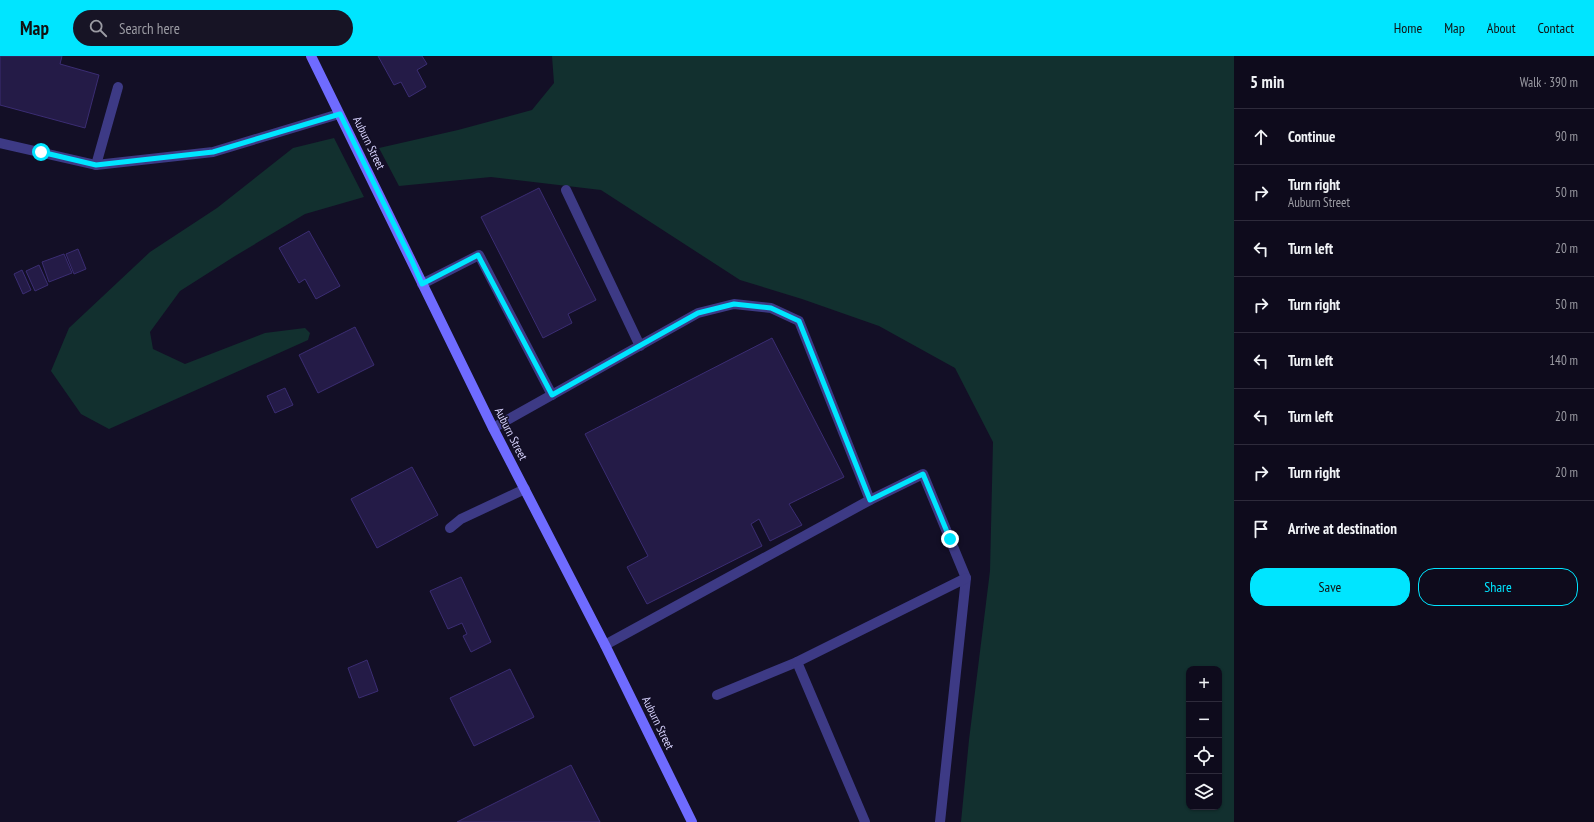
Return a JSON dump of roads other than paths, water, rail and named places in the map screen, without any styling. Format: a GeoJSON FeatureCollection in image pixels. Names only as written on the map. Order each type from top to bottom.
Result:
{"type":"FeatureCollection","features":[{"type":"Feature","properties":{"kind":"main road","name":"Auburn Street"},"geometry":{"type":"LineString","coordinates":[[311,56],[493,428],[605,645],[692,822]]}},
{"type":"Feature","properties":{"kind":"lane"},"geometry":{"type":"LineString","coordinates":[[96,165],[118,87]]}},
{"type":"Feature","properties":{"kind":"lane"},"geometry":{"type":"LineString","coordinates":[[0,143],[96,165],[213,152],[340,114]]}},
{"type":"Feature","properties":{"kind":"lane"},"geometry":{"type":"LineString","coordinates":[[566,190],[640,346]]}},
{"type":"Feature","properties":{"kind":"lane"},"geometry":{"type":"LineString","coordinates":[[422,284],[478,255],[552,395]]}},
{"type":"Feature","properties":{"kind":"lane"},"geometry":{"type":"LineString","coordinates":[[493,428],[698,313],[734,304],[771,308],[799,321],[870,500]]}},
{"type":"Feature","properties":{"kind":"lane"},"geometry":{"type":"LineString","coordinates":[[605,645],[870,500],[923,474],[966,578],[940,822]]}},
{"type":"Feature","properties":{"kind":"lane"},"geometry":{"type":"LineString","coordinates":[[450,528],[462,519],[525,489]]}},
{"type":"Feature","properties":{"kind":"lane"},"geometry":{"type":"LineString","coordinates":[[717,695],[797,662],[966,578]]}},
{"type":"Feature","properties":{"kind":"lane"},"geometry":{"type":"LineString","coordinates":[[797,662],[865,822]]}}]}
